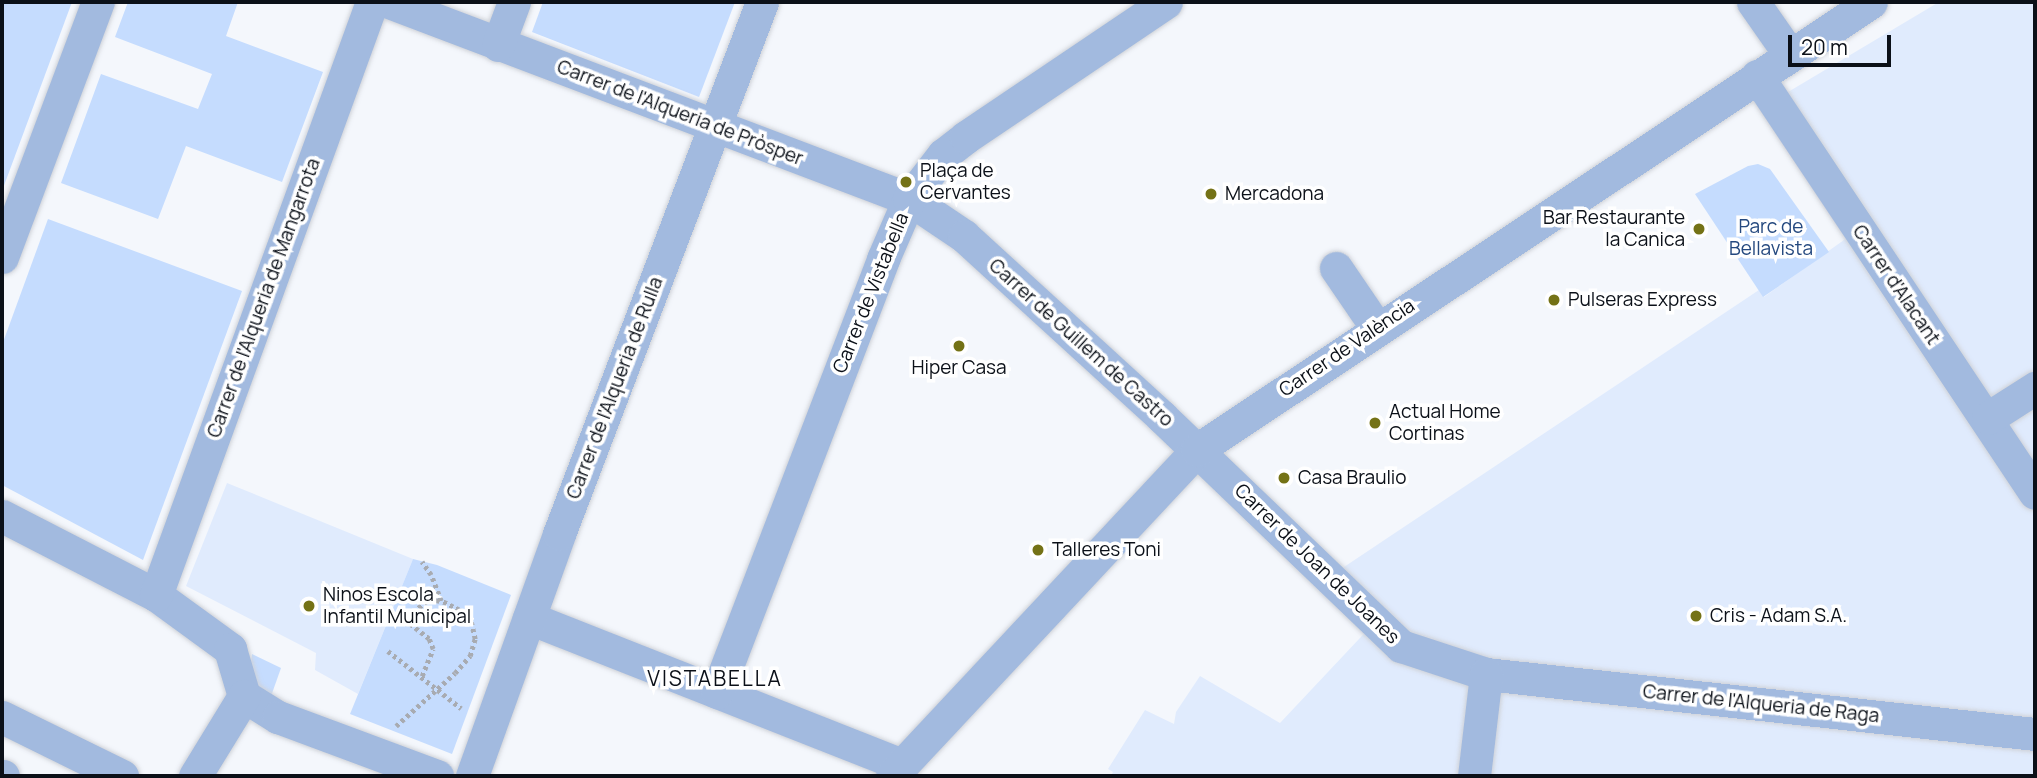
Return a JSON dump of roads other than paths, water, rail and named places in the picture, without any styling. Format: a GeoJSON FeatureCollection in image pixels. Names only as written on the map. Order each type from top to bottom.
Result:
{"type":"FeatureCollection","features":[{"type":"Feature","properties":{"kind":"street"},"geometry":{"type":"LineString","coordinates":[[2,257],[98,2]]}},
{"type":"Feature","properties":{"kind":"street","name":"Carrer de l'Alqueria de Mangarrota"},"geometry":{"type":"LineString","coordinates":[[156,595],[372,2]]}},
{"type":"Feature","properties":{"kind":"street","name":"Carrer de l'Alqueria de Pròsper"},"geometry":{"type":"LineString","coordinates":[[389,2],[909,199],[964,236]]}},
{"type":"Feature","properties":{"kind":"street"},"geometry":{"type":"LineString","coordinates":[[498,45],[514,2]]}},
{"type":"Feature","properties":{"kind":"street","name":"Carrer de l'Alqueria de Rulla"},"geometry":{"type":"LineString","coordinates":[[472,776],[762,2]]}},
{"type":"Feature","properties":{"kind":"street"},"geometry":{"type":"LineString","coordinates":[[1753,2],[1790,55]]}},
{"type":"Feature","properties":{"kind":"street","name":"Carrer de València"},"geometry":{"type":"LineString","coordinates":[[897,771],[1197,450],[1871,2]]}},
{"type":"Feature","properties":{"kind":"street","name":"Carrer de Vistabella"},"geometry":{"type":"LineString","coordinates":[[717,692],[883,259],[909,199],[943,155],[966,137],[1179,6]]}},
{"type":"Feature","properties":{"kind":"street","name":"Carrer d'Alacant"},"geometry":{"type":"LineString","coordinates":[[1757,76],[1988,418],[2035,493]]}},
{"type":"Feature","properties":{"kind":"street","name":"Carrer de Guillem de Castro"},"geometry":{"type":"LineString","coordinates":[[964,236],[1197,450]]}},
{"type":"Feature","properties":{"kind":"street"},"geometry":{"type":"LineString","coordinates":[[1336,268],[1377,328]]}},
{"type":"Feature","properties":{"kind":"street"},"geometry":{"type":"LineString","coordinates":[[1988,418],[2035,388]]}},
{"type":"Feature","properties":{"kind":"street","name":"Carrer de Joan de Joanes"},"geometry":{"type":"LineString","coordinates":[[1197,450],[1401,646],[1486,674]]}},
{"type":"Feature","properties":{"kind":"street"},"geometry":{"type":"LineString","coordinates":[[2,516],[156,595],[230,649],[244,696],[290,722],[437,776]]}},
{"type":"Feature","properties":{"kind":"street"},"geometry":{"type":"LineString","coordinates":[[529,618],[717,692],[897,771]]}},
{"type":"Feature","properties":{"kind":"street"},"geometry":{"type":"LineString","coordinates":[[1474,776],[1486,674]]}},
{"type":"Feature","properties":{"kind":"street","name":"Carrer de l'Alqueria de Raga"},"geometry":{"type":"LineString","coordinates":[[1486,674],[2035,734]]}},
{"type":"Feature","properties":{"kind":"street"},"geometry":{"type":"LineString","coordinates":[[195,776],[244,696]]}},
{"type":"Feature","properties":{"kind":"street"},"geometry":{"type":"LineString","coordinates":[[2,717],[122,776]]}},
{"type":"Feature","properties":{"kind":"place","name":"Plaça de Cervantes"},"geometry":{"type":"Point","coordinates":[906,182]}},
{"type":"Feature","properties":{"kind":"place","name":"Mercadona"},"geometry":{"type":"Point","coordinates":[1211,194]}},
{"type":"Feature","properties":{"kind":"place","name":"Bar Restaurante la Canica"},"geometry":{"type":"Point","coordinates":[1699,229]}},
{"type":"Feature","properties":{"kind":"place","name":"Pulseras Express"},"geometry":{"type":"Point","coordinates":[1554,300]}},
{"type":"Feature","properties":{"kind":"place","name":"Hiper Casa"},"geometry":{"type":"Point","coordinates":[959,346]}},
{"type":"Feature","properties":{"kind":"place","name":"Actual Home Cortinas"},"geometry":{"type":"Point","coordinates":[1375,423]}},
{"type":"Feature","properties":{"kind":"place","name":"Casa Braulio"},"geometry":{"type":"Point","coordinates":[1284,478]}},
{"type":"Feature","properties":{"kind":"place","name":"Talleres Toni"},"geometry":{"type":"Point","coordinates":[1038,550]}},
{"type":"Feature","properties":{"kind":"place","name":"Ninos Escola Infantil Municipal"},"geometry":{"type":"Point","coordinates":[309,606]}},
{"type":"Feature","properties":{"kind":"place","name":"Cris - Adam S.A."},"geometry":{"type":"Point","coordinates":[1696,616]}},
{"type":"Feature","properties":{"kind":"district","name":"VISTABELLA"},"geometry":{"type":"Point","coordinates":[715,678]}},
{"type":"Feature","properties":{"kind":"park label","name":"Parc de Bellavista"},"geometry":{"type":"Point","coordinates":[1771,238]}}]}
